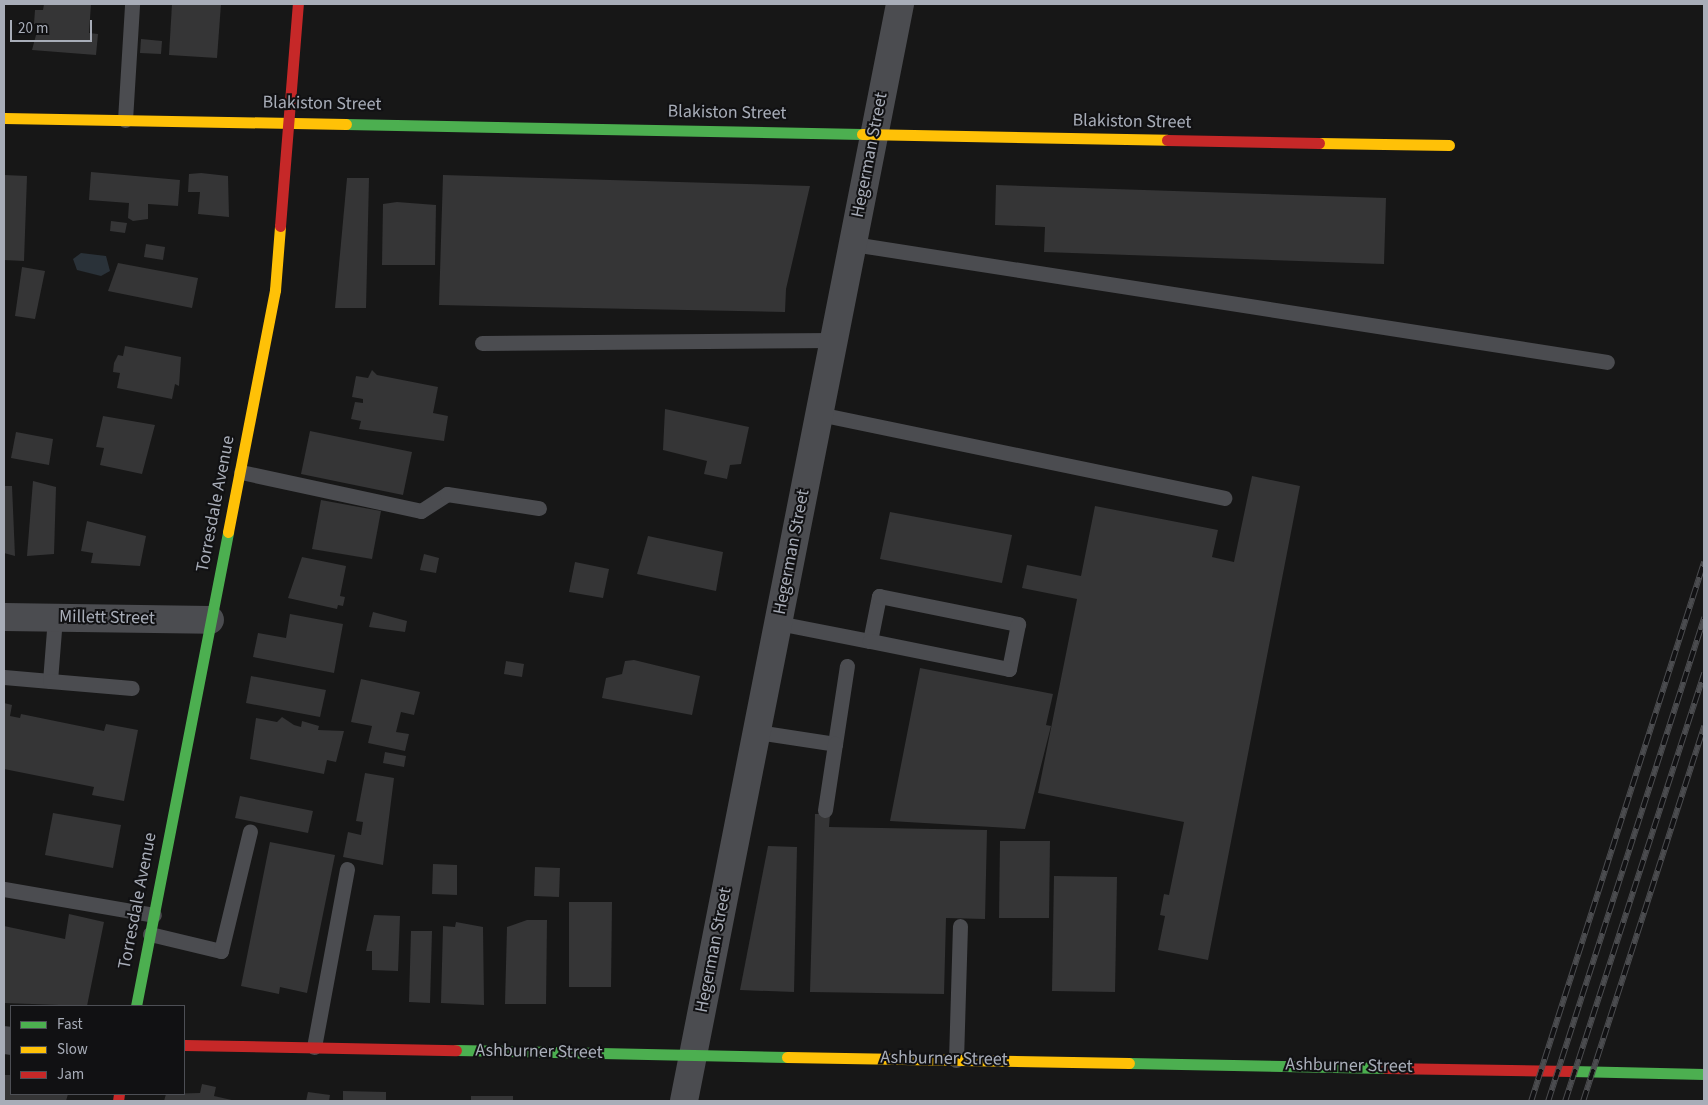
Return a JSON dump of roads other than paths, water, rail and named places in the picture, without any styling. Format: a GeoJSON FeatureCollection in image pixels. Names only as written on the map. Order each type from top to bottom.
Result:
{"type":"FeatureCollection","features":[{"type":"Feature","properties":{"kind":"street","name":"Torresdale Avenue"},"geometry":{"type":"LineString","coordinates":[[136,1005],[276,290],[298,4]]}},
{"type":"Feature","properties":{"kind":"street","name":"Hegerman Street"},"geometry":{"type":"LineString","coordinates":[[684,1101],[900,4]]}},
{"type":"Feature","properties":{"kind":"street","name":"Blakiston Street"},"geometry":{"type":"LineString","coordinates":[[4,118],[290,120],[1449,145]]}},
{"type":"Feature","properties":{"kind":"street","name":"Millett Street"},"geometry":{"type":"LineString","coordinates":[[4,616],[210,620]]}},
{"type":"Feature","properties":{"kind":"street","name":"Ashburner Street"},"geometry":{"type":"LineString","coordinates":[[185,1044],[1704,1074]]}},
{"type":"Feature","properties":{"kind":"lane"},"geometry":{"type":"LineString","coordinates":[[125,120],[132,4]]}},
{"type":"Feature","properties":{"kind":"lane"},"geometry":{"type":"LineString","coordinates":[[852,244],[1606,362]]}},
{"type":"Feature","properties":{"kind":"lane"},"geometry":{"type":"LineString","coordinates":[[482,342],[834,340]]}},
{"type":"Feature","properties":{"kind":"lane"},"geometry":{"type":"LineString","coordinates":[[819,414],[1224,498]]}},
{"type":"Feature","properties":{"kind":"lane"},"geometry":{"type":"LineString","coordinates":[[241,472],[420,511],[447,494],[539,508]]}},
{"type":"Feature","properties":{"kind":"lane"},"geometry":{"type":"LineString","coordinates":[[778,623],[1009,669],[1018,624],[879,596],[870,641]]}},
{"type":"Feature","properties":{"kind":"lane"},"geometry":{"type":"LineString","coordinates":[[50,681],[55,618]]}},
{"type":"Feature","properties":{"kind":"lane"},"geometry":{"type":"LineString","coordinates":[[825,810],[847,666]]}},
{"type":"Feature","properties":{"kind":"lane"},"geometry":{"type":"LineString","coordinates":[[4,678],[132,688]]}},
{"type":"Feature","properties":{"kind":"lane"},"geometry":{"type":"LineString","coordinates":[[757,732],[835,744]]}},
{"type":"Feature","properties":{"kind":"lane"},"geometry":{"type":"LineString","coordinates":[[150,934],[221,951],[250,831]]}},
{"type":"Feature","properties":{"kind":"lane"},"geometry":{"type":"LineString","coordinates":[[314,1048],[347,869]]}},
{"type":"Feature","properties":{"kind":"lane"},"geometry":{"type":"LineString","coordinates":[[4,889],[154,915]]}},
{"type":"Feature","properties":{"kind":"lane"},"geometry":{"type":"LineString","coordinates":[[956,1060],[960,926]]}},
{"type":"Feature","properties":{"kind":"railway"},"geometry":{"type":"LineString","coordinates":[[1531,1101],[1704,562]]}},
{"type":"Feature","properties":{"kind":"railway"},"geometry":{"type":"LineString","coordinates":[[1548,1101],[1704,618]]}},
{"type":"Feature","properties":{"kind":"railway"},"geometry":{"type":"LineString","coordinates":[[1565,1101],[1704,673]]}},
{"type":"Feature","properties":{"kind":"railway"},"geometry":{"type":"LineString","coordinates":[[1583,1101],[1704,726]]}}]}
